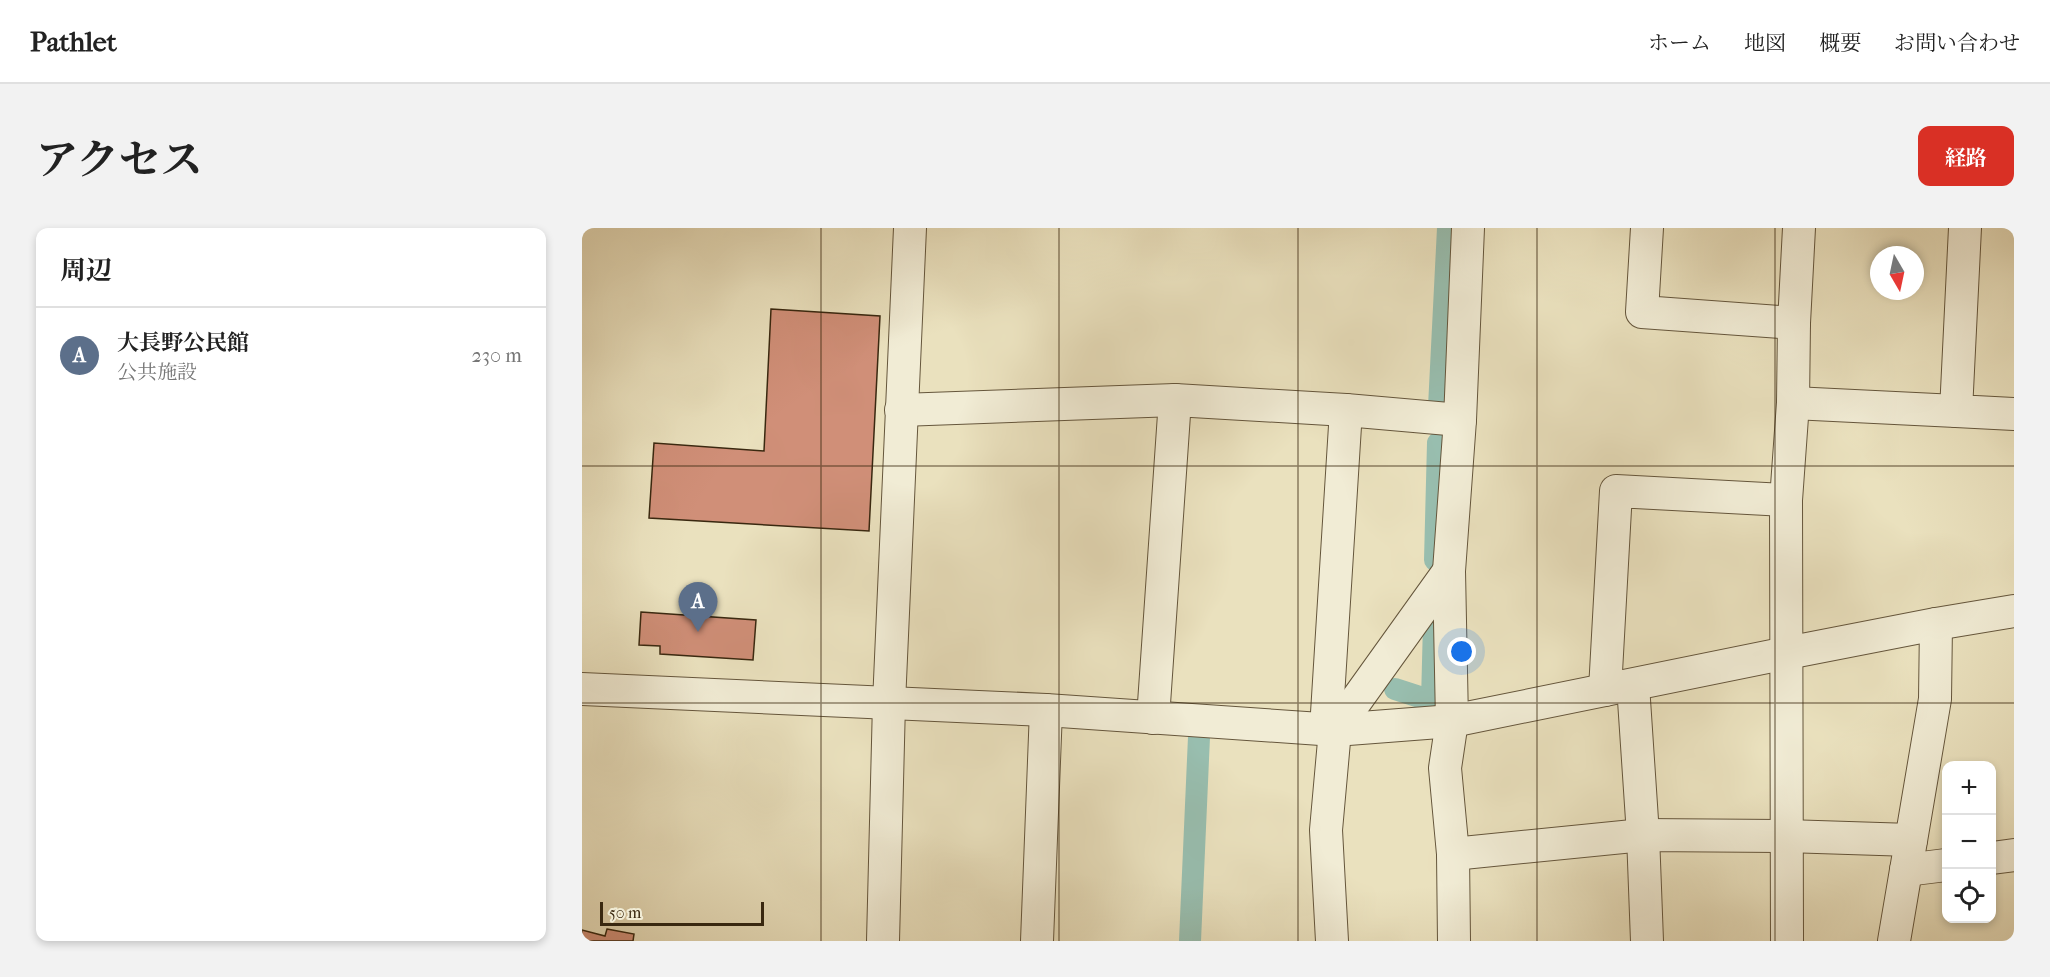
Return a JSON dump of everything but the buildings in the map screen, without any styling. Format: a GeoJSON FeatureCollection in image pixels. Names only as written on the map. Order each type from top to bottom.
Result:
{"type":"FeatureCollection","features":[{"type":"Feature","properties":{"kind":"street"},"geometry":{"type":"LineString","coordinates":[[884,941],[889,703],[910,228]]}},
{"type":"Feature","properties":{"kind":"street"},"geometry":{"type":"LineString","coordinates":[[1454,941],[1453,854],[1445,768],[1452,721],[1449,571],[1460,420],[1468,228]]}},
{"type":"Feature","properties":{"kind":"street"},"geometry":{"type":"LineString","coordinates":[[1647,228],[1642,312],[1794,322]]}},
{"type":"Feature","properties":{"kind":"street"},"geometry":{"type":"LineString","coordinates":[[1787,941],[1786,500],[1793,404],[1799,228]]}},
{"type":"Feature","properties":{"kind":"street"},"geometry":{"type":"LineString","coordinates":[[1956,411],[1965,228]]}},
{"type":"Feature","properties":{"kind":"street"},"geometry":{"type":"LineString","coordinates":[[901,410],[1175,400],[1346,410],[1460,420]]}},
{"type":"Feature","properties":{"kind":"street"},"geometry":{"type":"LineString","coordinates":[[1153,718],[1175,400]]}},
{"type":"Feature","properties":{"kind":"street"},"geometry":{"type":"LineString","coordinates":[[1793,404],[2014,414]]}},
{"type":"Feature","properties":{"kind":"street"},"geometry":{"type":"LineString","coordinates":[[1332,941],[1326,830],[1346,410]]}},
{"type":"Feature","properties":{"kind":"street"},"geometry":{"type":"LineString","coordinates":[[1647,941],[1643,835],[1619,688],[1616,490],[1786,500]]}},
{"type":"Feature","properties":{"kind":"street"},"geometry":{"type":"LineString","coordinates":[[1330,730],[1449,571]]}},
{"type":"Feature","properties":{"kind":"street"},"geometry":{"type":"LineString","coordinates":[[582,689],[1046,710],[1330,730],[1452,721],[1787,653],[2014,611]]}},
{"type":"Feature","properties":{"kind":"street"},"geometry":{"type":"LineString","coordinates":[[1894,941],[1935,699],[1936,624]]}},
{"type":"Feature","properties":{"kind":"street"},"geometry":{"type":"LineString","coordinates":[[1037,941],[1046,710]]}},
{"type":"Feature","properties":{"kind":"street"},"geometry":{"type":"LineString","coordinates":[[1453,854],[1643,835],[1786,836],[1909,855],[1942,864]]}},
{"type":"Feature","properties":{"kind":"street"},"geometry":{"type":"LineString","coordinates":[[1996,857],[2014,855]]}},
{"type":"Feature","properties":{"kind":"waterway"},"geometry":{"type":"LineString","coordinates":[[1439,407],[1448,228]]}},
{"type":"Feature","properties":{"kind":"waterway"},"geometry":{"type":"LineString","coordinates":[[1435,560],[1438,443]]}},
{"type":"Feature","properties":{"kind":"waterway"},"geometry":{"type":"LineString","coordinates":[[1395,689],[1432,701],[1434,623]]}},
{"type":"Feature","properties":{"kind":"waterway"},"geometry":{"type":"LineString","coordinates":[[1190,941],[1199,737]]}},
{"type":"Feature","properties":{"kind":"place","name":"大長野公民館"},"geometry":{"type":"Point","coordinates":[698,632]}}]}
